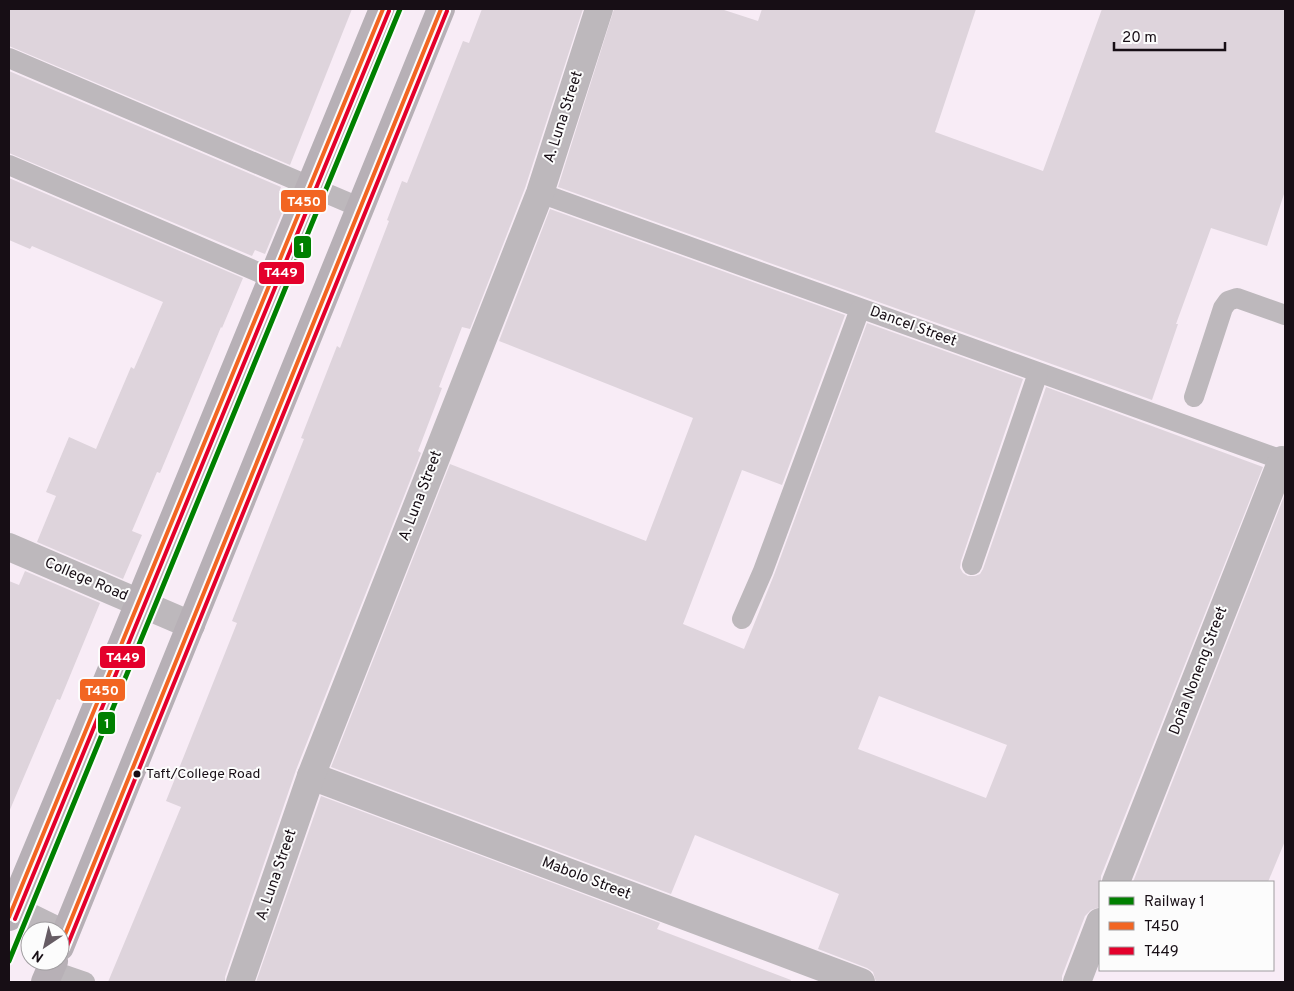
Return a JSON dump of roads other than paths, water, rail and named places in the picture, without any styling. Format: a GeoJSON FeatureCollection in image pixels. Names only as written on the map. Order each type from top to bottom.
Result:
{"type":"FeatureCollection","features":[{"type":"Feature","properties":{"kind":"main road"},"geometry":{"type":"LineString","coordinates":[[10,910],[139,603],[383,9]]}},
{"type":"Feature","properties":{"kind":"main road"},"geometry":{"type":"LineString","coordinates":[[68,921],[191,625],[441,9]]}},
{"type":"Feature","properties":{"kind":"street","name":"A. Luna Street"},"geometry":{"type":"LineString","coordinates":[[240,982],[311,776],[540,193],[599,9]]}},
{"type":"Feature","properties":{"kind":"street","name":"Doña Noneng Street"},"geometry":{"type":"LineString","coordinates":[[1116,881],[1284,457]]}},
{"type":"Feature","properties":{"kind":"street","name":"College Road"},"geometry":{"type":"LineString","coordinates":[[9,547],[191,625]]}},
{"type":"Feature","properties":{"kind":"street","name":"Mabolo Street"},"geometry":{"type":"LineString","coordinates":[[311,776],[861,982]]}},
{"type":"Feature","properties":{"kind":"street"},"geometry":{"type":"LineString","coordinates":[[10,910],[22,921]]}},
{"type":"Feature","properties":{"kind":"street"},"geometry":{"type":"LineString","coordinates":[[1076,982],[1099,924]]}},
{"type":"Feature","properties":{"kind":"lane"},"geometry":{"type":"LineString","coordinates":[[9,58],[360,208]]}},
{"type":"Feature","properties":{"kind":"lane"},"geometry":{"type":"LineString","coordinates":[[9,165],[272,278]]}},
{"type":"Feature","properties":{"kind":"lane","name":"Dancel Street"},"geometry":{"type":"LineString","coordinates":[[540,193],[860,309],[1284,457]]}},
{"type":"Feature","properties":{"kind":"lane"},"geometry":{"type":"LineString","coordinates":[[1194,397],[1223,308],[1228,301],[1237,298],[1285,315]]}},
{"type":"Feature","properties":{"kind":"lane"},"geometry":{"type":"LineString","coordinates":[[742,619],[763,571],[860,309]]}},
{"type":"Feature","properties":{"kind":"lane"},"geometry":{"type":"LineString","coordinates":[[972,564],[1038,372]]}},
{"type":"Feature","properties":{"kind":"lane"},"geometry":{"type":"LineString","coordinates":[[70,966],[85,982]]}},
{"type":"Feature","properties":{"kind":"rail line","name":"1"},"geometry":{"type":"LineString","coordinates":[[9,961],[400,9]]}},
{"type":"Feature","properties":{"kind":"place","name":"Taft/College Road"},"geometry":{"type":"Point","coordinates":[137,774]}}]}
